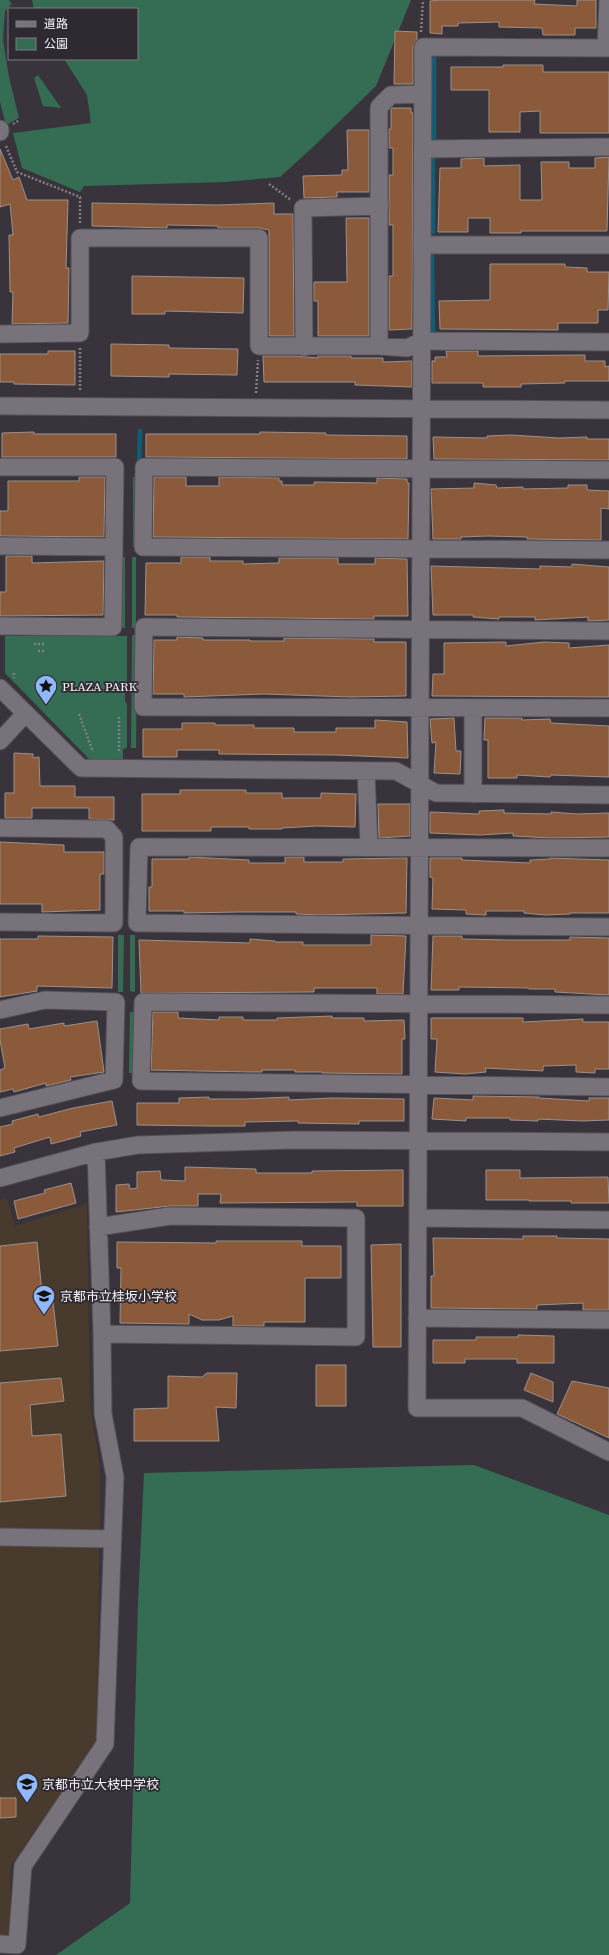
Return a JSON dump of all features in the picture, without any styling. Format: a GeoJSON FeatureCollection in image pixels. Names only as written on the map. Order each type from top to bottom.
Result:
{"type":"FeatureCollection","features":[{"type":"Feature","properties":{"kind":"street"},"geometry":{"type":"LineString","coordinates":[[608,0],[608,48],[423,47],[417,1408],[522,1408],[609,1452]]}},
{"type":"Feature","properties":{"kind":"street"},"geometry":{"type":"LineString","coordinates":[[379,346],[379,107],[390,95],[423,94]]}},
{"type":"Feature","properties":{"kind":"street"},"geometry":{"type":"LineString","coordinates":[[423,149],[609,147]]}},
{"type":"Feature","properties":{"kind":"street"},"geometry":{"type":"LineString","coordinates":[[304,346],[303,208],[380,206]]}},
{"type":"Feature","properties":{"kind":"street"},"geometry":{"type":"LineString","coordinates":[[0,334],[80,333],[80,238],[259,238],[259,346],[379,346],[406,348],[422,341],[609,342]]}},
{"type":"Feature","properties":{"kind":"street"},"geometry":{"type":"LineString","coordinates":[[422,245],[609,245]]}},
{"type":"Feature","properties":{"kind":"street"},"geometry":{"type":"LineString","coordinates":[[0,406],[609,410]]}},
{"type":"Feature","properties":{"kind":"street"},"geometry":{"type":"LineString","coordinates":[[0,467],[115,467],[114,627],[0,626]]}},
{"type":"Feature","properties":{"kind":"street"},"geometry":{"type":"LineString","coordinates":[[609,470],[144,467],[143,547],[609,550]]}},
{"type":"Feature","properties":{"kind":"street"},"geometry":{"type":"LineString","coordinates":[[0,546],[114,547]]}},
{"type":"Feature","properties":{"kind":"street"},"geometry":{"type":"LineString","coordinates":[[609,630],[144,627],[143,699],[143,707],[609,708]]}},
{"type":"Feature","properties":{"kind":"street"},"geometry":{"type":"LineString","coordinates":[[0,688],[81,768],[396,771],[436,793],[609,795]]}},
{"type":"Feature","properties":{"kind":"street"},"geometry":{"type":"LineString","coordinates":[[473,708],[473,794]]}},
{"type":"Feature","properties":{"kind":"street"},"geometry":{"type":"LineString","coordinates":[[0,741],[25,714]]}},
{"type":"Feature","properties":{"kind":"street"},"geometry":{"type":"LineString","coordinates":[[366,771],[369,847]]}},
{"type":"Feature","properties":{"kind":"street"},"geometry":{"type":"LineString","coordinates":[[0,828],[107,829],[114,837],[114,923],[0,922]]}},
{"type":"Feature","properties":{"kind":"street"},"geometry":{"type":"LineString","coordinates":[[609,848],[139,847],[137,923],[609,927]]}},
{"type":"Feature","properties":{"kind":"street"},"geometry":{"type":"LineString","coordinates":[[0,1010],[45,1000],[116,1002],[114,1080],[0,1108]]}},
{"type":"Feature","properties":{"kind":"street"},"geometry":{"type":"LineString","coordinates":[[609,1005],[143,1002],[141,1081],[609,1087]]}},
{"type":"Feature","properties":{"kind":"street"},"geometry":{"type":"LineString","coordinates":[[0,1178],[96,1152],[138,1145],[294,1140],[609,1142]]}},
{"type":"Feature","properties":{"kind":"street"},"geometry":{"type":"LineString","coordinates":[[0,1944],[15,1950],[23,1866],[104,1744],[116,1477],[103,1414],[96,1152]]}},
{"type":"Feature","properties":{"kind":"street"},"geometry":{"type":"LineString","coordinates":[[98,1227],[170,1216],[356,1218],[356,1337],[102,1334]]}},
{"type":"Feature","properties":{"kind":"street"},"geometry":{"type":"LineString","coordinates":[[418,1218],[609,1220]]}},
{"type":"Feature","properties":{"kind":"street"},"geometry":{"type":"LineString","coordinates":[[417,1318],[609,1320]]}},
{"type":"Feature","properties":{"kind":"street"},"geometry":{"type":"LineString","coordinates":[[0,1537],[113,1539]]}},
{"type":"Feature","properties":{"kind":"path"},"geometry":{"type":"LineString","coordinates":[[423,0],[421,38],[423,47]]}},
{"type":"Feature","properties":{"kind":"path"},"geometry":{"type":"LineString","coordinates":[[2,134],[17,172],[80,197],[80,225]]}},
{"type":"Feature","properties":{"kind":"path"},"geometry":{"type":"LineString","coordinates":[[268,184],[303,208]]}},
{"type":"Feature","properties":{"kind":"path"},"geometry":{"type":"LineString","coordinates":[[80,333],[80,391]]}},
{"type":"Feature","properties":{"kind":"path"},"geometry":{"type":"LineString","coordinates":[[256,395],[259,346]]}},
{"type":"Feature","properties":{"kind":"path"},"geometry":{"type":"LineString","coordinates":[[34,644],[44,644]]}},
{"type":"Feature","properties":{"kind":"path"},"geometry":{"type":"LineString","coordinates":[[38,651],[44,651]]}},
{"type":"Feature","properties":{"kind":"path"},"geometry":{"type":"LineString","coordinates":[[14,673],[14,678]]}},
{"type":"Feature","properties":{"kind":"path"},"geometry":{"type":"LineString","coordinates":[[79,714],[94,755]]}},
{"type":"Feature","properties":{"kind":"path"},"geometry":{"type":"LineString","coordinates":[[119,716],[119,751]]}},
{"type":"Feature","properties":{"kind":"shaded area","name":"京都市立桂坂小学校"},"geometry":{"type":"Polygon","coordinates":[[[7,1198],[15,1226],[87,1204],[90,1406],[100,1466],[100,1531],[0,1531],[0,1200],[7,1198]]]}},
{"type":"Feature","properties":{"kind":"shaded area","name":"京都市立大枝中学校"},"geometry":{"type":"Polygon","coordinates":[[[0,1546],[99,1546],[97,1741],[10,1867],[11,1937],[0,1937],[0,1546]]]}},
{"type":"Feature","properties":{"kind":"green space"},"geometry":{"type":"Polygon","coordinates":[[[0,0],[9,0],[12,4],[5,11],[3,40],[9,77],[19,118],[6,125],[0,102],[0,0]]]}},
{"type":"Feature","properties":{"kind":"green space"},"geometry":{"type":"Polygon","coordinates":[[[32,0],[411,0],[376,86],[280,177],[225,182],[84,186],[80,192],[22,168],[13,133],[91,123],[87,95],[65,60],[138,60],[138,8],[34,8],[32,0]]]}},
{"type":"Feature","properties":{"kind":"green space"},"geometry":{"type":"Polygon","coordinates":[[[38,75],[61,108],[43,106],[34,78],[38,75]]]}},
{"type":"Feature","properties":{"kind":"green space"},"geometry":{"type":"Polygon","coordinates":[[[133,477],[137,477],[137,547],[133,547],[133,477]]]}},
{"type":"Feature","properties":{"kind":"green space"},"geometry":{"type":"Polygon","coordinates":[[[120,557],[125,557],[125,628],[120,628],[120,557]]]}},
{"type":"Feature","properties":{"kind":"green space"},"geometry":{"type":"Polygon","coordinates":[[[132,557],[136,557],[136,628],[132,628],[132,557]]]}},
{"type":"Feature","properties":{"kind":"green space"},"geometry":{"type":"Polygon","coordinates":[[[132,635],[137,635],[136,748],[131,748],[132,635]]]}},
{"type":"Feature","properties":{"kind":"green space"},"geometry":{"type":"Polygon","coordinates":[[[5,636],[127,636],[127,685],[125,686],[125,701],[127,704],[127,748],[123,749],[123,762],[92,762],[5,673],[5,636]]]}},
{"type":"Feature","properties":{"kind":"green space"},"geometry":{"type":"Polygon","coordinates":[[[118,935],[124,935],[123,992],[118,992],[118,935]]]}},
{"type":"Feature","properties":{"kind":"green space"},"geometry":{"type":"Polygon","coordinates":[[[130,935],[135,935],[135,992],[130,991],[130,935]]]}},
{"type":"Feature","properties":{"kind":"green space"},"geometry":{"type":"Polygon","coordinates":[[[130,1012],[135,1012],[135,1073],[129,1073],[130,1012]]]}},
{"type":"Feature","properties":{"kind":"green space"},"geometry":{"type":"Polygon","coordinates":[[[474,1465],[609,1515],[609,1955],[56,1955],[130,1903],[138,1603],[144,1473],[474,1465]]]}},
{"type":"Feature","properties":{"kind":"building"},"geometry":{"type":"Polygon","coordinates":[[[535,0],[534,4],[577,6],[577,0],[596,0],[596,28],[575,28],[575,35],[543,35],[542,28],[499,27],[499,22],[458,23],[458,26],[442,26],[442,34],[430,33],[430,1],[535,0]]]}},
{"type":"Feature","properties":{"kind":"building"},"geometry":{"type":"Polygon","coordinates":[[[395,31],[417,32],[417,39],[413,47],[413,84],[394,84],[395,31]]]}},
{"type":"Feature","properties":{"kind":"building"},"geometry":{"type":"Polygon","coordinates":[[[503,65],[543,65],[543,72],[609,72],[609,133],[540,133],[540,111],[520,112],[520,132],[489,132],[489,90],[451,90],[451,67],[503,67],[503,65]]]}},
{"type":"Feature","properties":{"kind":"building"},"geometry":{"type":"Polygon","coordinates":[[[392,108],[411,108],[411,113],[413,113],[412,329],[389,330],[389,276],[393,276],[393,225],[389,225],[389,175],[393,175],[393,148],[389,148],[389,129],[391,129],[392,108]]]}},
{"type":"Feature","properties":{"kind":"building"},"geometry":{"type":"Polygon","coordinates":[[[347,130],[369,130],[369,192],[337,192],[337,197],[304,198],[303,176],[342,175],[342,170],[348,170],[347,130]]]}},
{"type":"Feature","properties":{"kind":"building"},"geometry":{"type":"Polygon","coordinates":[[[0,149],[13,180],[19,177],[27,200],[68,200],[66,268],[69,268],[68,323],[12,324],[13,292],[10,292],[9,235],[13,235],[10,204],[0,207],[0,149]]]}},
{"type":"Feature","properties":{"kind":"building"},"geometry":{"type":"Polygon","coordinates":[[[609,157],[607,231],[521,231],[521,233],[490,233],[490,218],[468,218],[468,232],[438,232],[440,168],[461,168],[461,159],[484,158],[484,166],[520,165],[520,200],[542,200],[541,162],[569,162],[569,168],[595,168],[595,158],[609,157]]]}},
{"type":"Feature","properties":{"kind":"building"},"geometry":{"type":"Polygon","coordinates":[[[92,203],[218,205],[274,203],[274,214],[293,214],[294,336],[269,336],[269,230],[259,228],[218,228],[218,226],[167,225],[167,228],[92,226],[92,203]]]}},
{"type":"Feature","properties":{"kind":"building"},"geometry":{"type":"Polygon","coordinates":[[[346,218],[369,218],[369,336],[318,336],[318,301],[314,301],[314,282],[347,282],[346,218]]]}},
{"type":"Feature","properties":{"kind":"building"},"geometry":{"type":"Polygon","coordinates":[[[490,264],[565,264],[565,267],[587,268],[587,272],[609,272],[608,310],[598,310],[598,323],[558,323],[558,330],[440,329],[439,301],[490,300],[490,264]]]}},
{"type":"Feature","properties":{"kind":"building"},"geometry":{"type":"Polygon","coordinates":[[[132,276],[244,278],[243,313],[165,311],[165,314],[132,314],[132,276]]]}},
{"type":"Feature","properties":{"kind":"building"},"geometry":{"type":"Polygon","coordinates":[[[111,344],[169,345],[169,348],[238,349],[237,375],[169,374],[169,377],[111,376],[111,344]]]}},
{"type":"Feature","properties":{"kind":"building"},"geometry":{"type":"Polygon","coordinates":[[[48,351],[75,351],[75,385],[14,384],[14,382],[0,382],[0,354],[48,354],[48,351]]]}},
{"type":"Feature","properties":{"kind":"building"},"geometry":{"type":"Polygon","coordinates":[[[446,351],[478,351],[478,356],[585,355],[585,361],[605,361],[605,367],[609,366],[609,381],[565,381],[565,383],[521,384],[521,387],[483,387],[483,383],[432,383],[432,361],[435,361],[435,357],[447,357],[446,351]]]}},
{"type":"Feature","properties":{"kind":"building"},"geometry":{"type":"Polygon","coordinates":[[[263,356],[318,358],[318,356],[351,356],[351,358],[383,358],[383,362],[412,361],[412,387],[355,385],[355,382],[264,382],[263,356]]]}},
{"type":"Feature","properties":{"kind":"building"},"geometry":{"type":"Polygon","coordinates":[[[34,432],[34,434],[116,434],[116,457],[2,457],[2,433],[34,432]]]}},
{"type":"Feature","properties":{"kind":"building"},"geometry":{"type":"Polygon","coordinates":[[[260,432],[326,433],[326,435],[407,436],[407,459],[146,457],[146,434],[260,434],[260,432]]]}},
{"type":"Feature","properties":{"kind":"building"},"geometry":{"type":"Polygon","coordinates":[[[511,435],[609,439],[609,460],[434,459],[433,437],[487,438],[487,436],[511,435]]]}},
{"type":"Feature","properties":{"kind":"building"},"geometry":{"type":"Polygon","coordinates":[[[79,477],[105,477],[104,537],[0,536],[0,511],[8,511],[8,481],[79,481],[79,477]]]}},
{"type":"Feature","properties":{"kind":"building"},"geometry":{"type":"Polygon","coordinates":[[[154,477],[186,477],[186,486],[219,486],[219,477],[279,478],[279,481],[282,481],[282,485],[314,485],[314,482],[377,483],[377,478],[407,479],[407,483],[409,483],[408,539],[153,537],[154,477]]]}},
{"type":"Feature","properties":{"kind":"building"},"geometry":{"type":"Polygon","coordinates":[[[474,483],[496,485],[497,488],[523,487],[523,489],[568,488],[568,485],[587,485],[587,490],[609,491],[609,509],[601,508],[601,540],[527,539],[527,537],[488,536],[461,537],[461,539],[433,539],[431,489],[474,488],[474,483]]]}},
{"type":"Feature","properties":{"kind":"building"},"geometry":{"type":"Polygon","coordinates":[[[6,556],[32,556],[32,563],[104,561],[103,615],[0,616],[0,592],[6,592],[6,556]]]}},
{"type":"Feature","properties":{"kind":"building"},"geometry":{"type":"Polygon","coordinates":[[[181,557],[210,557],[210,561],[243,561],[243,564],[279,563],[279,558],[338,558],[338,564],[375,564],[375,558],[407,559],[408,616],[374,616],[374,619],[177,617],[177,615],[145,615],[146,563],[181,563],[181,557]]]}},
{"type":"Feature","properties":{"kind":"building"},"geometry":{"type":"Polygon","coordinates":[[[572,564],[609,567],[609,620],[588,621],[588,617],[535,620],[535,617],[499,617],[499,619],[473,617],[473,615],[433,615],[431,566],[540,569],[540,566],[572,567],[572,564]]]}},
{"type":"Feature","properties":{"kind":"building"},"geometry":{"type":"Polygon","coordinates":[[[177,637],[203,638],[203,640],[284,641],[284,638],[374,639],[374,642],[406,642],[406,696],[350,697],[264,694],[184,697],[184,694],[153,694],[154,640],[177,640],[177,637]]]}},
{"type":"Feature","properties":{"kind":"building"},"geometry":{"type":"Polygon","coordinates":[[[506,642],[506,646],[544,642],[569,643],[569,648],[609,645],[609,697],[432,696],[433,674],[444,674],[444,643],[506,642]]]}},
{"type":"Feature","properties":{"kind":"building"},"geometry":{"type":"Polygon","coordinates":[[[454,718],[456,751],[461,751],[460,774],[434,773],[436,742],[432,743],[430,719],[454,718]]]}},
{"type":"Feature","properties":{"kind":"building"},"geometry":{"type":"Polygon","coordinates":[[[485,718],[522,718],[522,720],[550,719],[551,723],[609,726],[609,777],[551,775],[550,777],[517,775],[517,778],[488,778],[488,740],[484,740],[485,718]]]}},
{"type":"Feature","properties":{"kind":"building"},"geometry":{"type":"Polygon","coordinates":[[[375,720],[407,722],[408,758],[336,755],[219,754],[219,750],[177,750],[177,757],[143,757],[143,729],[182,729],[182,723],[215,723],[215,725],[254,725],[254,728],[294,728],[294,732],[336,732],[336,728],[375,728],[375,720]]]}},
{"type":"Feature","properties":{"kind":"building"},"geometry":{"type":"Polygon","coordinates":[[[14,753],[33,754],[33,758],[39,757],[40,786],[75,786],[75,797],[114,797],[114,820],[89,819],[89,808],[32,808],[32,818],[5,818],[5,793],[14,793],[14,753]]]}},
{"type":"Feature","properties":{"kind":"building"},"geometry":{"type":"Polygon","coordinates":[[[180,790],[246,790],[246,793],[282,793],[282,798],[321,798],[321,793],[356,794],[355,827],[317,826],[282,829],[249,829],[249,827],[211,827],[211,831],[142,831],[142,794],[180,794],[180,790]]]}},
{"type":"Feature","properties":{"kind":"building"},"geometry":{"type":"Polygon","coordinates":[[[378,804],[410,804],[410,836],[379,838],[378,804]]]}},
{"type":"Feature","properties":{"kind":"building"},"geometry":{"type":"Polygon","coordinates":[[[504,810],[504,813],[609,813],[609,837],[551,838],[513,836],[513,833],[480,835],[430,833],[430,812],[479,814],[479,811],[504,810]]]}},
{"type":"Feature","properties":{"kind":"building"},"geometry":{"type":"Polygon","coordinates":[[[0,842],[64,845],[64,852],[104,852],[104,874],[100,874],[100,910],[42,912],[42,904],[0,904],[0,842]]]}},
{"type":"Feature","properties":{"kind":"building"},"geometry":{"type":"Polygon","coordinates":[[[189,857],[249,860],[249,863],[285,863],[285,857],[304,857],[304,862],[343,862],[343,859],[407,858],[406,913],[319,915],[296,914],[296,912],[184,913],[184,911],[149,911],[149,887],[152,887],[152,859],[189,859],[189,857]]]}},
{"type":"Feature","properties":{"kind":"building"},"geometry":{"type":"Polygon","coordinates":[[[430,858],[462,858],[462,860],[530,863],[530,860],[550,858],[609,860],[609,913],[570,913],[545,915],[524,913],[524,911],[486,911],[486,915],[466,914],[466,910],[432,909],[433,878],[430,877],[430,858]]]}},
{"type":"Feature","properties":{"kind":"building"},"geometry":{"type":"Polygon","coordinates":[[[371,935],[406,936],[403,994],[377,994],[377,988],[314,988],[314,992],[141,993],[139,940],[250,943],[250,939],[275,942],[303,942],[303,945],[371,945],[371,935]]]}},
{"type":"Feature","properties":{"kind":"building"},"geometry":{"type":"Polygon","coordinates":[[[38,936],[113,937],[112,988],[37,986],[37,991],[0,997],[0,939],[38,939],[38,936]]]}},
{"type":"Feature","properties":{"kind":"building"},"geometry":{"type":"Polygon","coordinates":[[[433,936],[462,936],[462,939],[508,940],[570,940],[570,937],[609,938],[609,995],[555,992],[555,989],[529,988],[459,987],[459,990],[431,990],[433,936]]]}},
{"type":"Feature","properties":{"kind":"building"},"geometry":{"type":"Polygon","coordinates":[[[153,1012],[178,1012],[178,1018],[219,1020],[219,1017],[243,1017],[243,1020],[277,1020],[277,1018],[332,1016],[332,1018],[364,1018],[364,1021],[404,1020],[405,1039],[402,1039],[402,1074],[295,1072],[295,1070],[262,1070],[262,1072],[250,1072],[151,1070],[153,1012]]]}},
{"type":"Feature","properties":{"kind":"building"},"geometry":{"type":"Polygon","coordinates":[[[431,1018],[523,1018],[523,1022],[583,1019],[583,1022],[609,1022],[609,1069],[595,1069],[595,1073],[576,1072],[576,1065],[543,1066],[543,1071],[485,1068],[486,1072],[465,1074],[435,1072],[437,1039],[431,1039],[431,1018]]]}},
{"type":"Feature","properties":{"kind":"building"},"geometry":{"type":"Polygon","coordinates":[[[97,1021],[104,1072],[70,1077],[71,1080],[46,1086],[46,1083],[14,1092],[13,1089],[0,1092],[0,1070],[5,1068],[0,1040],[0,1029],[28,1024],[29,1029],[64,1023],[64,1026],[97,1021]]]}},
{"type":"Feature","properties":{"kind":"building"},"geometry":{"type":"Polygon","coordinates":[[[473,1096],[539,1097],[589,1101],[589,1098],[609,1098],[609,1120],[582,1121],[538,1119],[538,1121],[510,1120],[510,1118],[466,1118],[466,1121],[432,1119],[434,1098],[473,1100],[473,1096]]]}},
{"type":"Feature","properties":{"kind":"building"},"geometry":{"type":"Polygon","coordinates":[[[209,1097],[209,1099],[245,1099],[289,1097],[289,1100],[331,1098],[404,1099],[404,1121],[359,1121],[359,1124],[298,1123],[298,1121],[245,1122],[245,1126],[137,1125],[137,1103],[179,1103],[179,1098],[209,1097]]]}},
{"type":"Feature","properties":{"kind":"building"},"geometry":{"type":"Polygon","coordinates":[[[112,1101],[117,1125],[80,1132],[81,1136],[51,1144],[50,1137],[14,1148],[15,1152],[0,1156],[0,1127],[13,1124],[12,1121],[38,1114],[39,1117],[73,1108],[112,1101]]]}},
{"type":"Feature","properties":{"kind":"building"},"geometry":{"type":"Polygon","coordinates":[[[185,1167],[256,1169],[256,1173],[403,1170],[403,1206],[357,1206],[357,1202],[220,1203],[221,1194],[198,1194],[198,1206],[170,1206],[116,1212],[116,1185],[129,1184],[130,1189],[137,1188],[137,1172],[160,1171],[161,1180],[185,1181],[185,1167]]]}},
{"type":"Feature","properties":{"kind":"building"},"geometry":{"type":"Polygon","coordinates":[[[486,1170],[520,1170],[520,1178],[608,1177],[609,1203],[486,1200],[486,1170]]]}},
{"type":"Feature","properties":{"kind":"building"},"geometry":{"type":"Polygon","coordinates":[[[71,1183],[76,1203],[18,1219],[14,1201],[45,1193],[44,1190],[71,1183]]]}},
{"type":"Feature","properties":{"kind":"building"},"geometry":{"type":"Polygon","coordinates":[[[523,1236],[609,1239],[609,1310],[583,1310],[583,1303],[537,1305],[537,1309],[431,1308],[431,1276],[434,1276],[433,1238],[523,1239],[523,1236]]]}},
{"type":"Feature","properties":{"kind":"building"},"geometry":{"type":"Polygon","coordinates":[[[216,1241],[302,1241],[302,1246],[341,1246],[341,1278],[305,1278],[305,1322],[264,1322],[264,1326],[233,1326],[233,1316],[219,1320],[202,1320],[189,1314],[189,1324],[120,1323],[121,1268],[117,1268],[117,1242],[216,1243],[216,1241]]]}},
{"type":"Feature","properties":{"kind":"building"},"geometry":{"type":"Polygon","coordinates":[[[37,1242],[43,1303],[53,1302],[58,1346],[0,1351],[0,1246],[37,1242]]]}},
{"type":"Feature","properties":{"kind":"building"},"geometry":{"type":"Polygon","coordinates":[[[401,1244],[401,1347],[373,1347],[371,1245],[401,1244]]]}},
{"type":"Feature","properties":{"kind":"building"},"geometry":{"type":"Polygon","coordinates":[[[518,1335],[554,1336],[554,1363],[517,1363],[517,1359],[465,1359],[465,1363],[433,1363],[433,1340],[476,1340],[476,1337],[518,1337],[518,1335]]]}},
{"type":"Feature","properties":{"kind":"building"},"geometry":{"type":"Polygon","coordinates":[[[316,1365],[346,1365],[346,1406],[316,1406],[316,1365]]]}},
{"type":"Feature","properties":{"kind":"building"},"geometry":{"type":"Polygon","coordinates":[[[207,1373],[237,1373],[236,1408],[216,1407],[219,1441],[134,1441],[134,1409],[168,1408],[168,1376],[202,1377],[207,1373]]]}},
{"type":"Feature","properties":{"kind":"building"},"geometry":{"type":"Polygon","coordinates":[[[531,1373],[553,1382],[553,1402],[524,1390],[531,1373]]]}},
{"type":"Feature","properties":{"kind":"building"},"geometry":{"type":"Polygon","coordinates":[[[61,1378],[64,1401],[30,1405],[32,1436],[61,1434],[66,1496],[0,1502],[0,1383],[61,1378]]]}},
{"type":"Feature","properties":{"kind":"building"},"geometry":{"type":"Polygon","coordinates":[[[572,1381],[609,1388],[609,1438],[557,1414],[572,1381]]]}},
{"type":"Feature","properties":{"kind":"building"},"geometry":{"type":"Polygon","coordinates":[[[0,1798],[16,1798],[16,1817],[0,1818],[0,1798]]]}},
{"type":"Feature","properties":{"kind":"waterway"},"geometry":{"type":"LineString","coordinates":[[434,58],[434,138]]}},
{"type":"Feature","properties":{"kind":"waterway"},"geometry":{"type":"LineString","coordinates":[[433,157],[433,232]]}},
{"type":"Feature","properties":{"kind":"waterway"},"geometry":{"type":"LineString","coordinates":[[432,256],[433,332]]}},
{"type":"Feature","properties":{"kind":"waterway"},"geometry":{"type":"LineString","coordinates":[[139,463],[140,431]]}},
{"type":"Feature","properties":{"kind":"place","name":"PLAZA PARK"},"geometry":{"type":"Point","coordinates":[46,706]}},
{"type":"Feature","properties":{"kind":"place","name":"京都市立桂坂小学校"},"geometry":{"type":"Point","coordinates":[44,1316]}},
{"type":"Feature","properties":{"kind":"place","name":"京都市立大枝中学校"},"geometry":{"type":"Point","coordinates":[27,1804]}}]}
